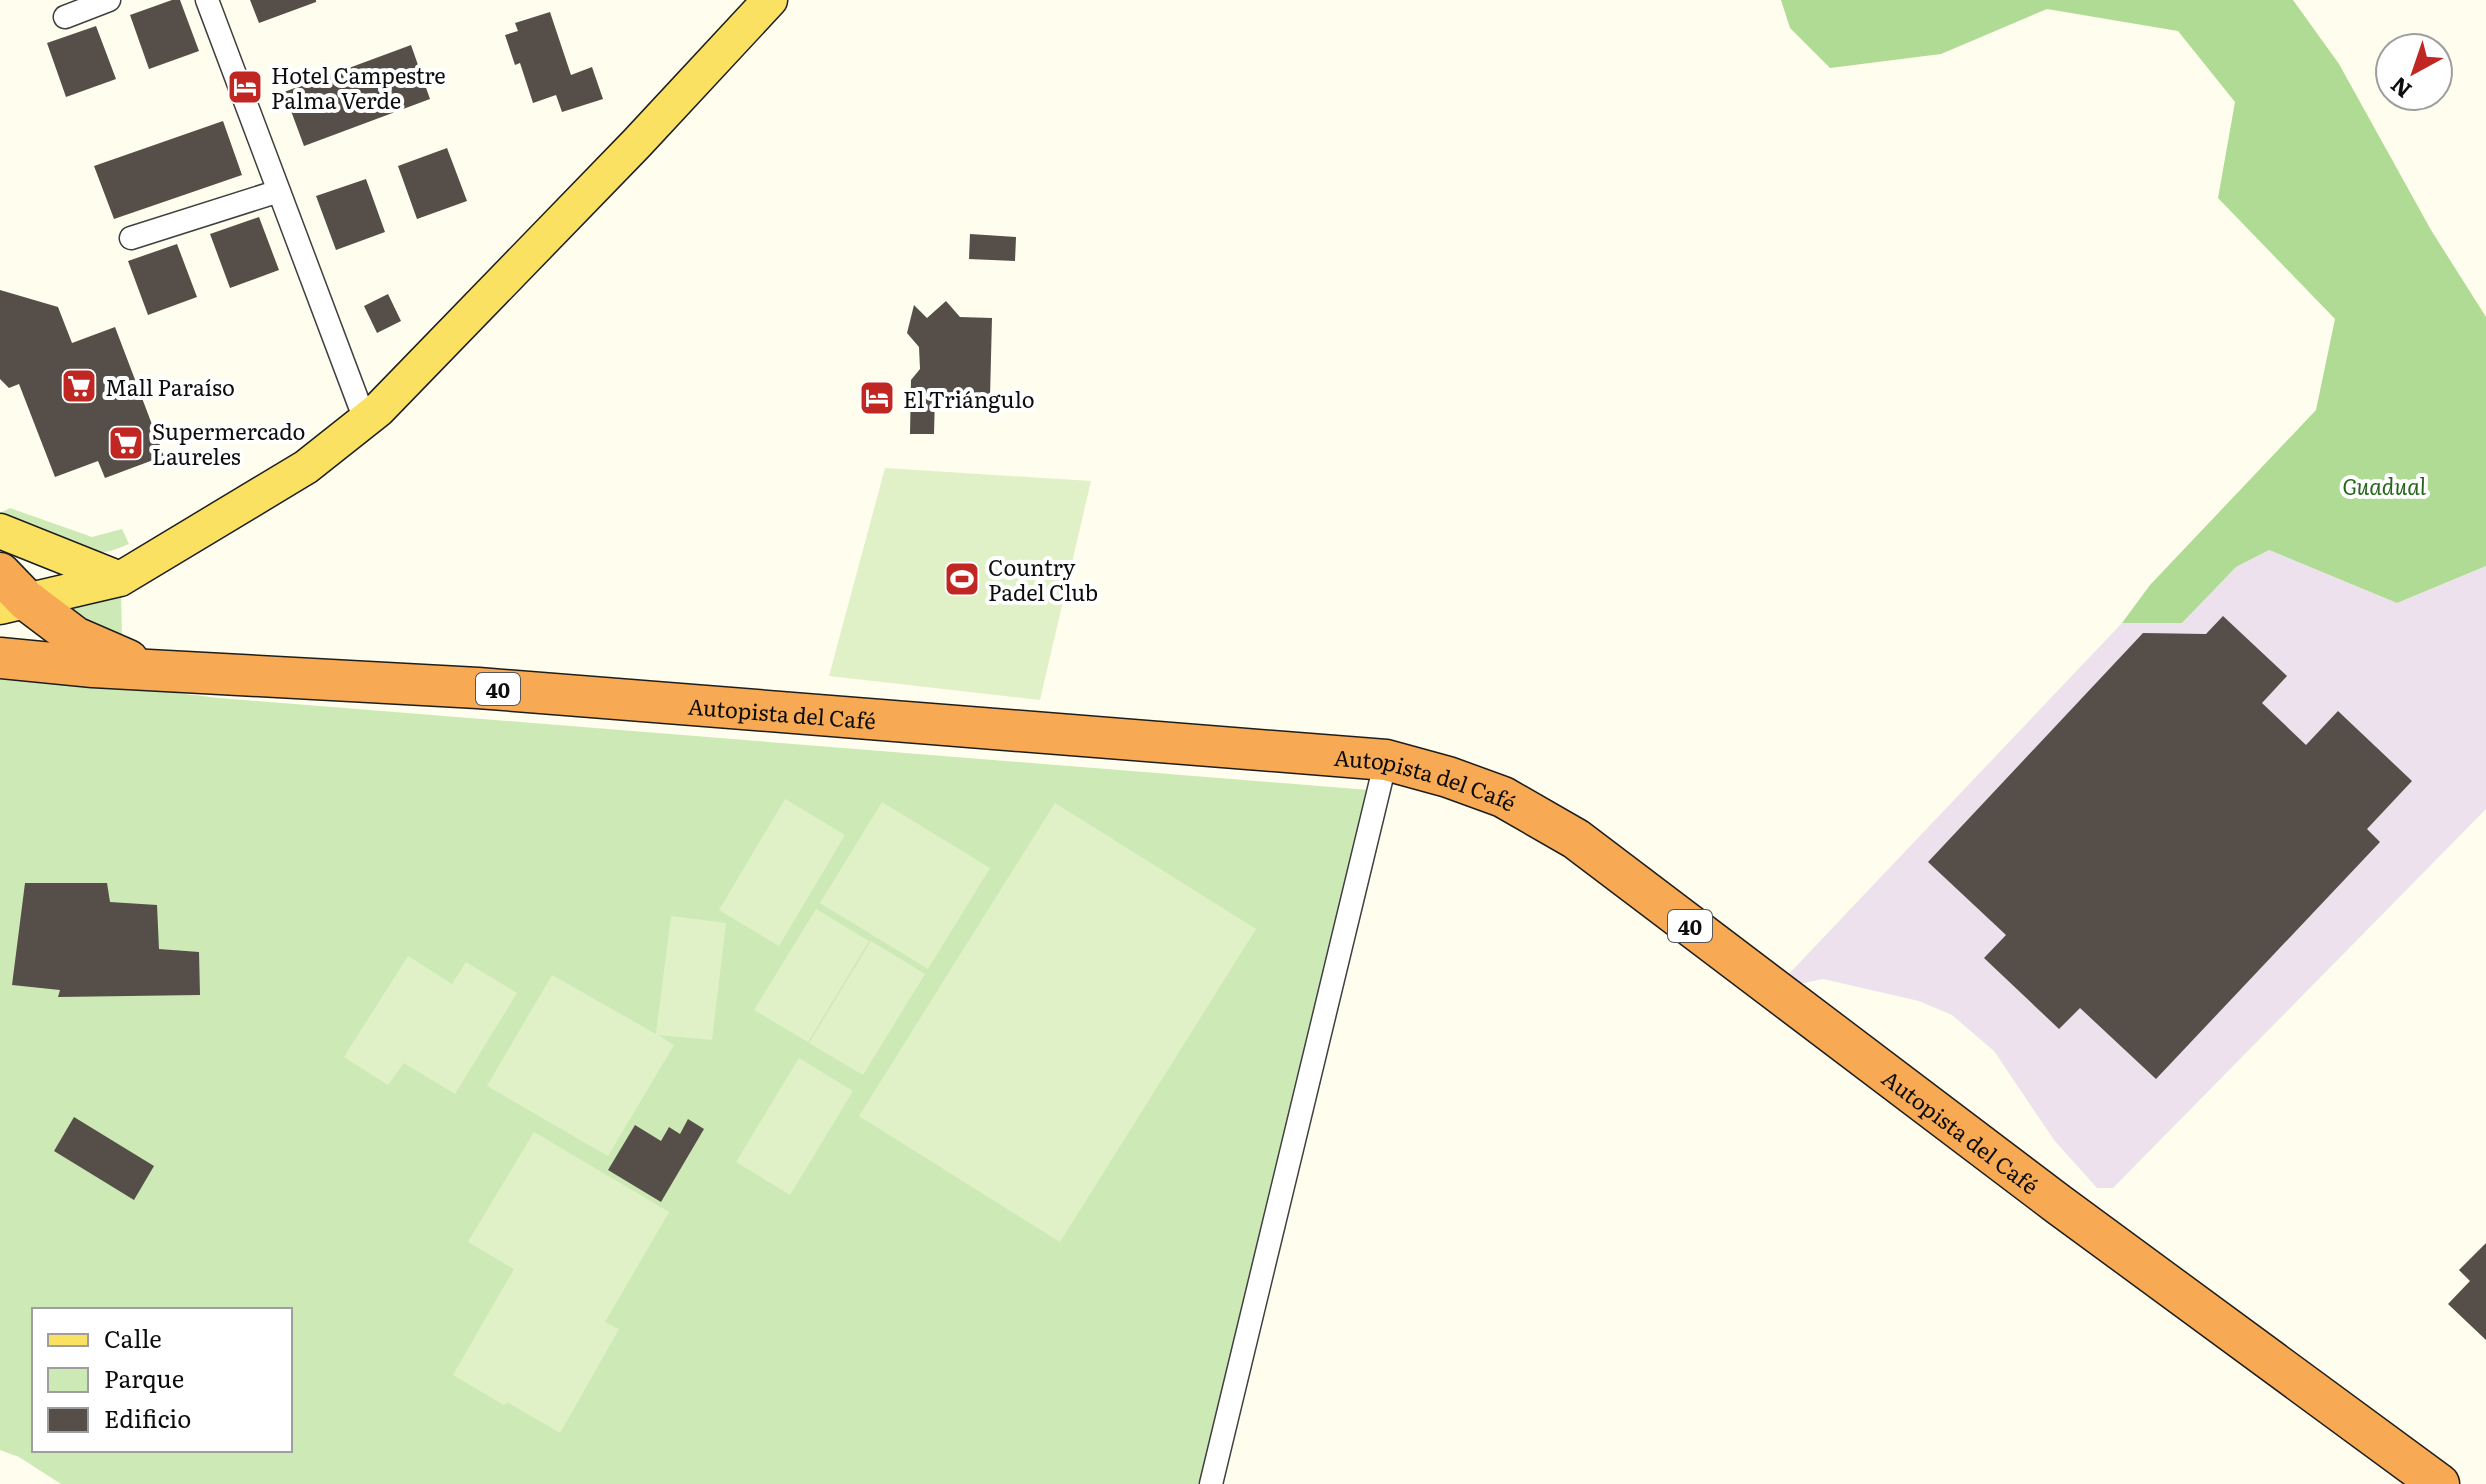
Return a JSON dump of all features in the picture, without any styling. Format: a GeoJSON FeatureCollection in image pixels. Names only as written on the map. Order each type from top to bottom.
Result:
{"type":"FeatureCollection","features":[{"type":"Feature","properties":{"kind":"highway","name":"Autopista del Café"},"geometry":{"type":"LineString","coordinates":[[9,593],[75,637],[131,661],[191,672]]}},
{"type":"Feature","properties":{"kind":"highway","name":"Autopista del Café"},"geometry":{"type":"LineString","coordinates":[[0,658],[93,667],[478,688],[1386,760],[1448,777],[1503,797],[1576,839],[2058,1204],[2439,1484]]}},
{"type":"Feature","properties":{"kind":"main road"},"geometry":{"type":"LineString","coordinates":[[9,593],[120,579],[306,467],[365,420],[494,292],[770,0]]}},
{"type":"Feature","properties":{"kind":"main road"},"geometry":{"type":"LineString","coordinates":[[0,531],[120,579]]}},
{"type":"Feature","properties":{"kind":"street"},"geometry":{"type":"LineString","coordinates":[[65,17],[109,0]]}},
{"type":"Feature","properties":{"kind":"street"},"geometry":{"type":"LineString","coordinates":[[207,0],[365,420]]}},
{"type":"Feature","properties":{"kind":"street"},"geometry":{"type":"LineString","coordinates":[[131,238],[279,191]]}},
{"type":"Feature","properties":{"kind":"street"},"geometry":{"type":"LineString","coordinates":[[1211,1484],[1386,760]]}},
{"type":"Feature","properties":{"kind":"shaded area"},"geometry":{"type":"Polygon","coordinates":[[[2269,550],[2397,603],[2486,566],[2486,809],[2113,1188],[2097,1188],[2054,1140],[1994,1051],[1952,1015],[1919,1001],[1823,979],[1794,985],[1785,978],[2122,623],[2182,623],[2236,567],[2269,550]]]}},
{"type":"Feature","properties":{"kind":"green space","name":"Guadual"},"geometry":{"type":"Polygon","coordinates":[[[1781,0],[2293,0],[2339,64],[2431,230],[2486,317],[2486,566],[2397,603],[2269,550],[2236,567],[2182,623],[2122,623],[2150,585],[2316,410],[2335,319],[2218,198],[2235,102],[2178,31],[2047,9],[1941,54],[1830,68],[1790,28],[1781,0]]]}},
{"type":"Feature","properties":{"kind":"green space","name":"Country Padel Club"},"geometry":{"type":"Polygon","coordinates":[[[885,468],[1091,481],[1040,700],[829,676],[885,468]]]}},
{"type":"Feature","properties":{"kind":"green space"},"geometry":{"type":"Polygon","coordinates":[[[10,508],[92,537],[122,529],[129,544],[108,551],[77,551],[36,534],[0,513],[10,508]]]}},
{"type":"Feature","properties":{"kind":"green space"},"geometry":{"type":"Polygon","coordinates":[[[121,592],[122,636],[56,612],[121,592]]]}},
{"type":"Feature","properties":{"kind":"green space"},"geometry":{"type":"Polygon","coordinates":[[[0,672],[219,698],[1369,790],[1206,1484],[61,1484],[19,1457],[0,1450],[0,672]]]}},
{"type":"Feature","properties":{"kind":"green space"},"geometry":{"type":"Polygon","coordinates":[[[785,799],[845,835],[779,946],[719,910],[785,799]]]}},
{"type":"Feature","properties":{"kind":"green space"},"geometry":{"type":"Polygon","coordinates":[[[882,802],[990,868],[928,969],[820,903],[882,802]]]}},
{"type":"Feature","properties":{"kind":"green space"},"geometry":{"type":"Polygon","coordinates":[[[1055,803],[1256,929],[1060,1242],[859,1116],[1055,803]]]}},
{"type":"Feature","properties":{"kind":"green space"},"geometry":{"type":"Polygon","coordinates":[[[816,909],[869,941],[808,1042],[754,1010],[816,909]]]}},
{"type":"Feature","properties":{"kind":"green space"},"geometry":{"type":"Polygon","coordinates":[[[671,916],[726,923],[712,1040],[658,1035],[674,1045],[608,1156],[487,1086],[552,975],[656,1034],[671,916]]]}},
{"type":"Feature","properties":{"kind":"green space"},"geometry":{"type":"Polygon","coordinates":[[[871,941],[925,974],[863,1075],[809,1043],[871,941]]]}},
{"type":"Feature","properties":{"kind":"green space"},"geometry":{"type":"Polygon","coordinates":[[[408,956],[452,984],[466,962],[517,993],[455,1094],[404,1063],[388,1085],[344,1057],[408,956]]]}},
{"type":"Feature","properties":{"kind":"green space"},"geometry":{"type":"Polygon","coordinates":[[[799,1058],[853,1091],[790,1195],[736,1162],[799,1058]]]}},
{"type":"Feature","properties":{"kind":"green space"},"geometry":{"type":"Polygon","coordinates":[[[534,1132],[669,1212],[605,1322],[619,1329],[560,1433],[453,1375],[514,1269],[468,1242],[534,1132]]]}},
{"type":"Feature","properties":{"kind":"building"},"geometry":{"type":"Polygon","coordinates":[[[180,0],[199,51],[149,69],[130,15],[180,0]]]}},
{"type":"Feature","properties":{"kind":"building"},"geometry":{"type":"Polygon","coordinates":[[[250,0],[316,0],[316,2],[259,23],[250,0]]]}},
{"type":"Feature","properties":{"kind":"building"},"geometry":{"type":"Polygon","coordinates":[[[550,12],[571,75],[592,67],[603,99],[562,112],[556,95],[533,103],[520,63],[515,65],[505,35],[518,31],[515,23],[550,12]]]}},
{"type":"Feature","properties":{"kind":"building"},"geometry":{"type":"Polygon","coordinates":[[[96,26],[116,79],[66,97],[47,43],[96,26]]]}},
{"type":"Feature","properties":{"kind":"building"},"geometry":{"type":"Polygon","coordinates":[[[411,45],[430,99],[304,146],[284,92],[411,45]]]}},
{"type":"Feature","properties":{"kind":"building"},"geometry":{"type":"Polygon","coordinates":[[[223,121],[242,175],[114,219],[94,166],[223,121]]]}},
{"type":"Feature","properties":{"kind":"building"},"geometry":{"type":"Polygon","coordinates":[[[447,148],[467,201],[417,219],[398,166],[447,148]]]}},
{"type":"Feature","properties":{"kind":"building"},"geometry":{"type":"Polygon","coordinates":[[[366,179],[385,232],[336,250],[316,196],[366,179]]]}},
{"type":"Feature","properties":{"kind":"building"},"geometry":{"type":"Polygon","coordinates":[[[259,217],[279,270],[230,288],[210,234],[259,217]]]}},
{"type":"Feature","properties":{"kind":"building"},"geometry":{"type":"Polygon","coordinates":[[[970,234],[1016,237],[1015,261],[969,259],[970,234]]]}},
{"type":"Feature","properties":{"kind":"building"},"geometry":{"type":"Polygon","coordinates":[[[177,244],[197,297],[148,315],[128,261],[177,244]]]}},
{"type":"Feature","properties":{"kind":"building","name":"Mall Paraíso"},"geometry":{"type":"Polygon","coordinates":[[[0,290],[58,307],[72,343],[115,327],[164,456],[105,478],[98,461],[55,477],[19,384],[9,388],[0,379],[0,290]]]}},
{"type":"Feature","properties":{"kind":"building"},"geometry":{"type":"Polygon","coordinates":[[[388,294],[401,321],[377,333],[364,306],[388,294]]]}},
{"type":"Feature","properties":{"kind":"building"},"geometry":{"type":"Polygon","coordinates":[[[946,301],[960,317],[992,318],[990,397],[935,395],[934,434],[910,434],[911,380],[920,369],[919,347],[907,333],[914,305],[927,318],[946,301]]]}},
{"type":"Feature","properties":{"kind":"building"},"geometry":{"type":"Polygon","coordinates":[[[2223,616],[2287,676],[2262,703],[2306,745],[2338,711],[2412,781],[2367,829],[2380,842],[2156,1079],[2080,1008],[2059,1029],[1984,958],[2006,935],[1928,862],[2143,633],[2206,634],[2223,616]]]}},
{"type":"Feature","properties":{"kind":"building"},"geometry":{"type":"Polygon","coordinates":[[[25,883],[107,883],[110,902],[157,905],[159,949],[199,952],[200,995],[58,997],[60,990],[12,985],[25,883]]]}},
{"type":"Feature","properties":{"kind":"building"},"geometry":{"type":"Polygon","coordinates":[[[74,1117],[154,1166],[134,1200],[54,1151],[74,1117]]]}},
{"type":"Feature","properties":{"kind":"building"},"geometry":{"type":"Polygon","coordinates":[[[688,1119],[704,1129],[661,1202],[608,1170],[635,1125],[661,1141],[669,1127],[680,1134],[688,1119]]]}},
{"type":"Feature","properties":{"kind":"building"},"geometry":{"type":"Polygon","coordinates":[[[2486,1243],[2486,1340],[2448,1304],[2470,1281],[2459,1270],[2486,1243]]]}},
{"type":"Feature","properties":{"kind":"place","name":"Hotel Campestre Palma Verde"},"geometry":{"type":"Point","coordinates":[245,87]}},
{"type":"Feature","properties":{"kind":"place","name":"Mall Paraíso"},"geometry":{"type":"Point","coordinates":[79,386]}},
{"type":"Feature","properties":{"kind":"place","name":"El Triángulo"},"geometry":{"type":"Point","coordinates":[877,398]}},
{"type":"Feature","properties":{"kind":"place","name":"Supermercado Laureles"},"geometry":{"type":"Point","coordinates":[126,443]}},
{"type":"Feature","properties":{"kind":"place","name":"Country Padel Club"},"geometry":{"type":"Point","coordinates":[962,579]}}]}
